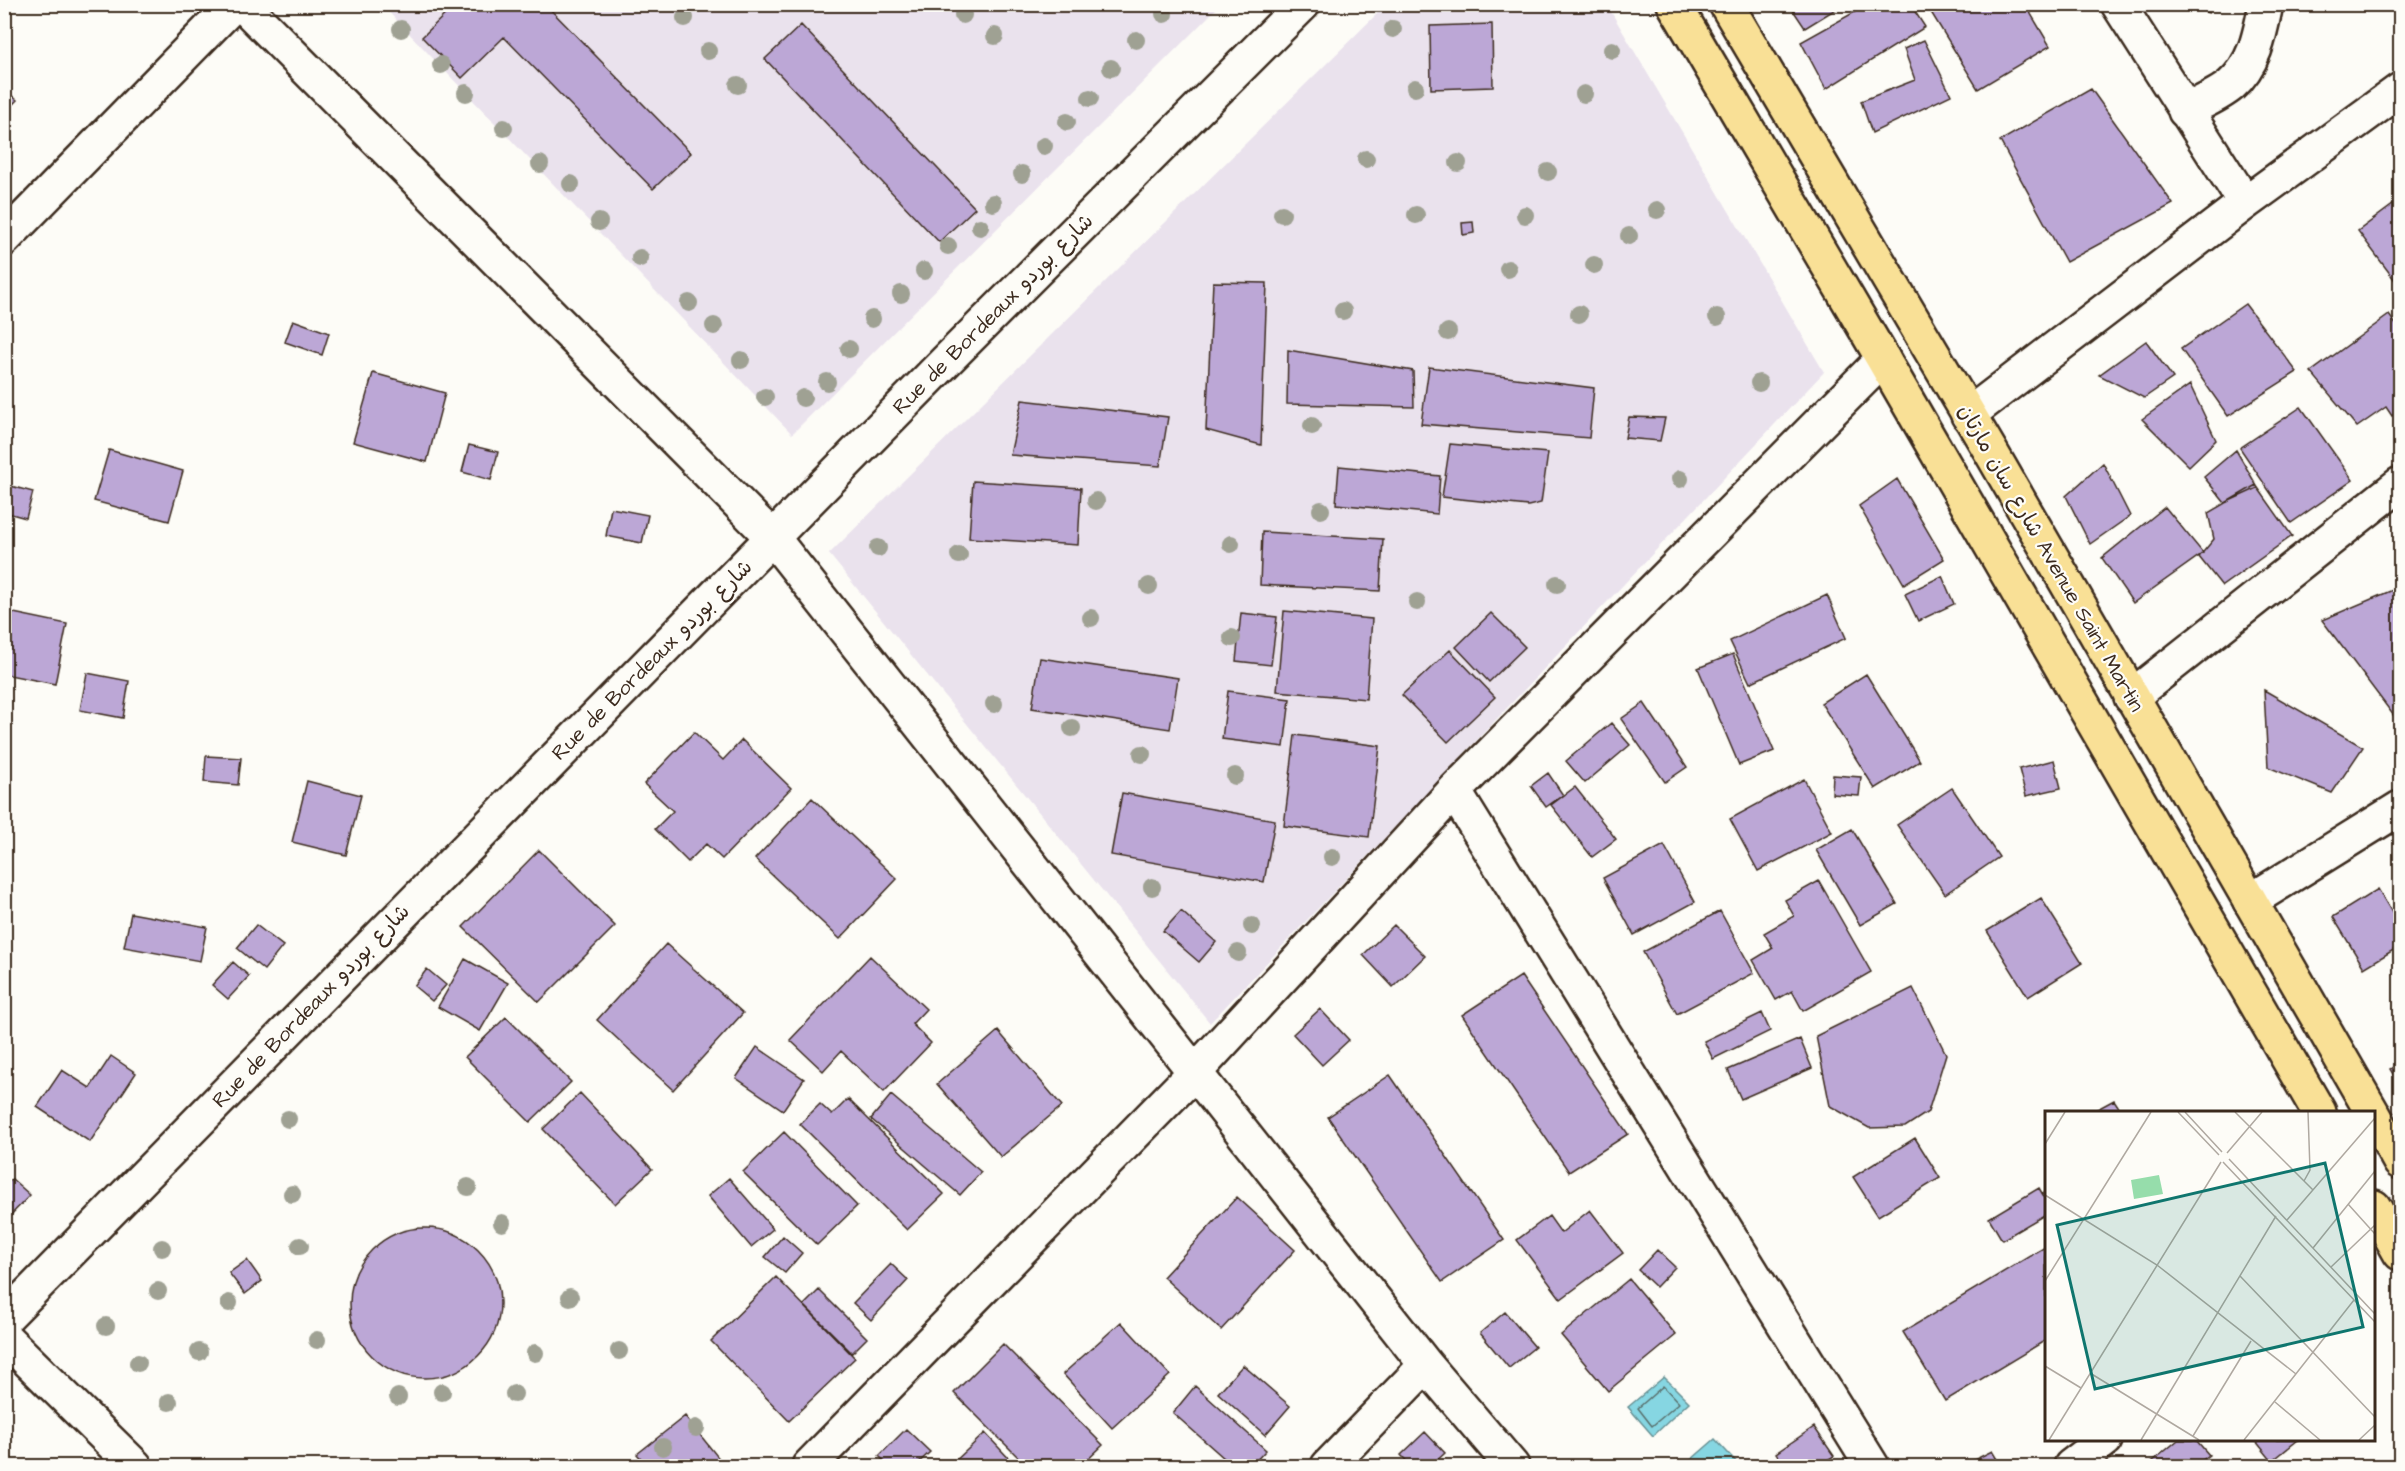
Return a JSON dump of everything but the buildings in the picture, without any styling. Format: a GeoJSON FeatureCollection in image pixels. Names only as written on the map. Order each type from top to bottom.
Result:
{"type":"FeatureCollection","features":[{"type":"Feature","properties":{"kind":"main road"},"geometry":{"type":"LineString","coordinates":[[1674,4],[1883,359],[2318,1111]]}},
{"type":"Feature","properties":{"kind":"main road","name":"شارع سان مارتان Avenue Saint Martin"},"geometry":{"type":"LineString","coordinates":[[1726,4],[1968,415],[2371,1111]]}},
{"type":"Feature","properties":{"kind":"main road","name":"شارع سان مارتان Avenue Saint Martin"},"geometry":{"type":"LineString","coordinates":[[2375,1118],[2400,1162]]}},
{"type":"Feature","properties":{"kind":"main road"},"geometry":{"type":"LineString","coordinates":[[2376,1218],[2400,1253]]}},
{"type":"Feature","properties":{"kind":"street"},"geometry":{"type":"LineString","coordinates":[[4,239],[234,4]]}},
{"type":"Feature","properties":{"kind":"street"},"geometry":{"type":"LineString","coordinates":[[242,4],[772,537],[1426,1365],[1512,1467]]}},
{"type":"Feature","properties":{"kind":"street","name":"Rue de Bordeaux شارع بوردو"},"geometry":{"type":"LineString","coordinates":[[4,1319],[772,537],[1303,4]]}},
{"type":"Feature","properties":{"kind":"street"},"geometry":{"type":"LineString","coordinates":[[2118,4],[2245,203]]}},
{"type":"Feature","properties":{"kind":"street"},"geometry":{"type":"LineString","coordinates":[[2185,111],[2230,86],[2248,66],[2266,4]]}},
{"type":"Feature","properties":{"kind":"street"},"geometry":{"type":"LineString","coordinates":[[1968,415],[2245,203],[2400,90]]}},
{"type":"Feature","properties":{"kind":"street"},"geometry":{"type":"LineString","coordinates":[[809,1467],[1195,1072],[1454,791],[1883,359]]}},
{"type":"Feature","properties":{"kind":"street"},"geometry":{"type":"LineString","coordinates":[[2131,697],[2400,484]]}},
{"type":"Feature","properties":{"kind":"street"},"geometry":{"type":"LineString","coordinates":[[1454,791],[1872,1467]]}},
{"type":"Feature","properties":{"kind":"street"},"geometry":{"type":"LineString","coordinates":[[2250,901],[2400,808]]}},
{"type":"Feature","properties":{"kind":"street"},"geometry":{"type":"LineString","coordinates":[[4,1337],[135,1467]]}},
{"type":"Feature","properties":{"kind":"street"},"geometry":{"type":"LineString","coordinates":[[1328,1467],[1426,1365]]}},
{"type":"Feature","properties":{"kind":"street"},"geometry":{"type":"LineString","coordinates":[[2071,1467],[2104,1441]]}},
{"type":"Feature","properties":{"kind":"shaded area"},"geometry":{"type":"Polygon","coordinates":[[[382,5],[1220,5],[792,434],[382,5]]]}},
{"type":"Feature","properties":{"kind":"shaded area"},"geometry":{"type":"Polygon","coordinates":[[[1386,5],[1607,5],[1824,372],[1210,1023],[829,554],[1386,5]]]}},
{"type":"Feature","properties":{"kind":"water"},"geometry":{"type":"Polygon","coordinates":[[[1664,1377],[1689,1402],[1653,1436],[1628,1407],[1664,1377]]]}},
{"type":"Feature","properties":{"kind":"water"},"geometry":{"type":"Polygon","coordinates":[[[1715,1439],[1740,1466],[1684,1466],[1715,1439]]]}}]}
